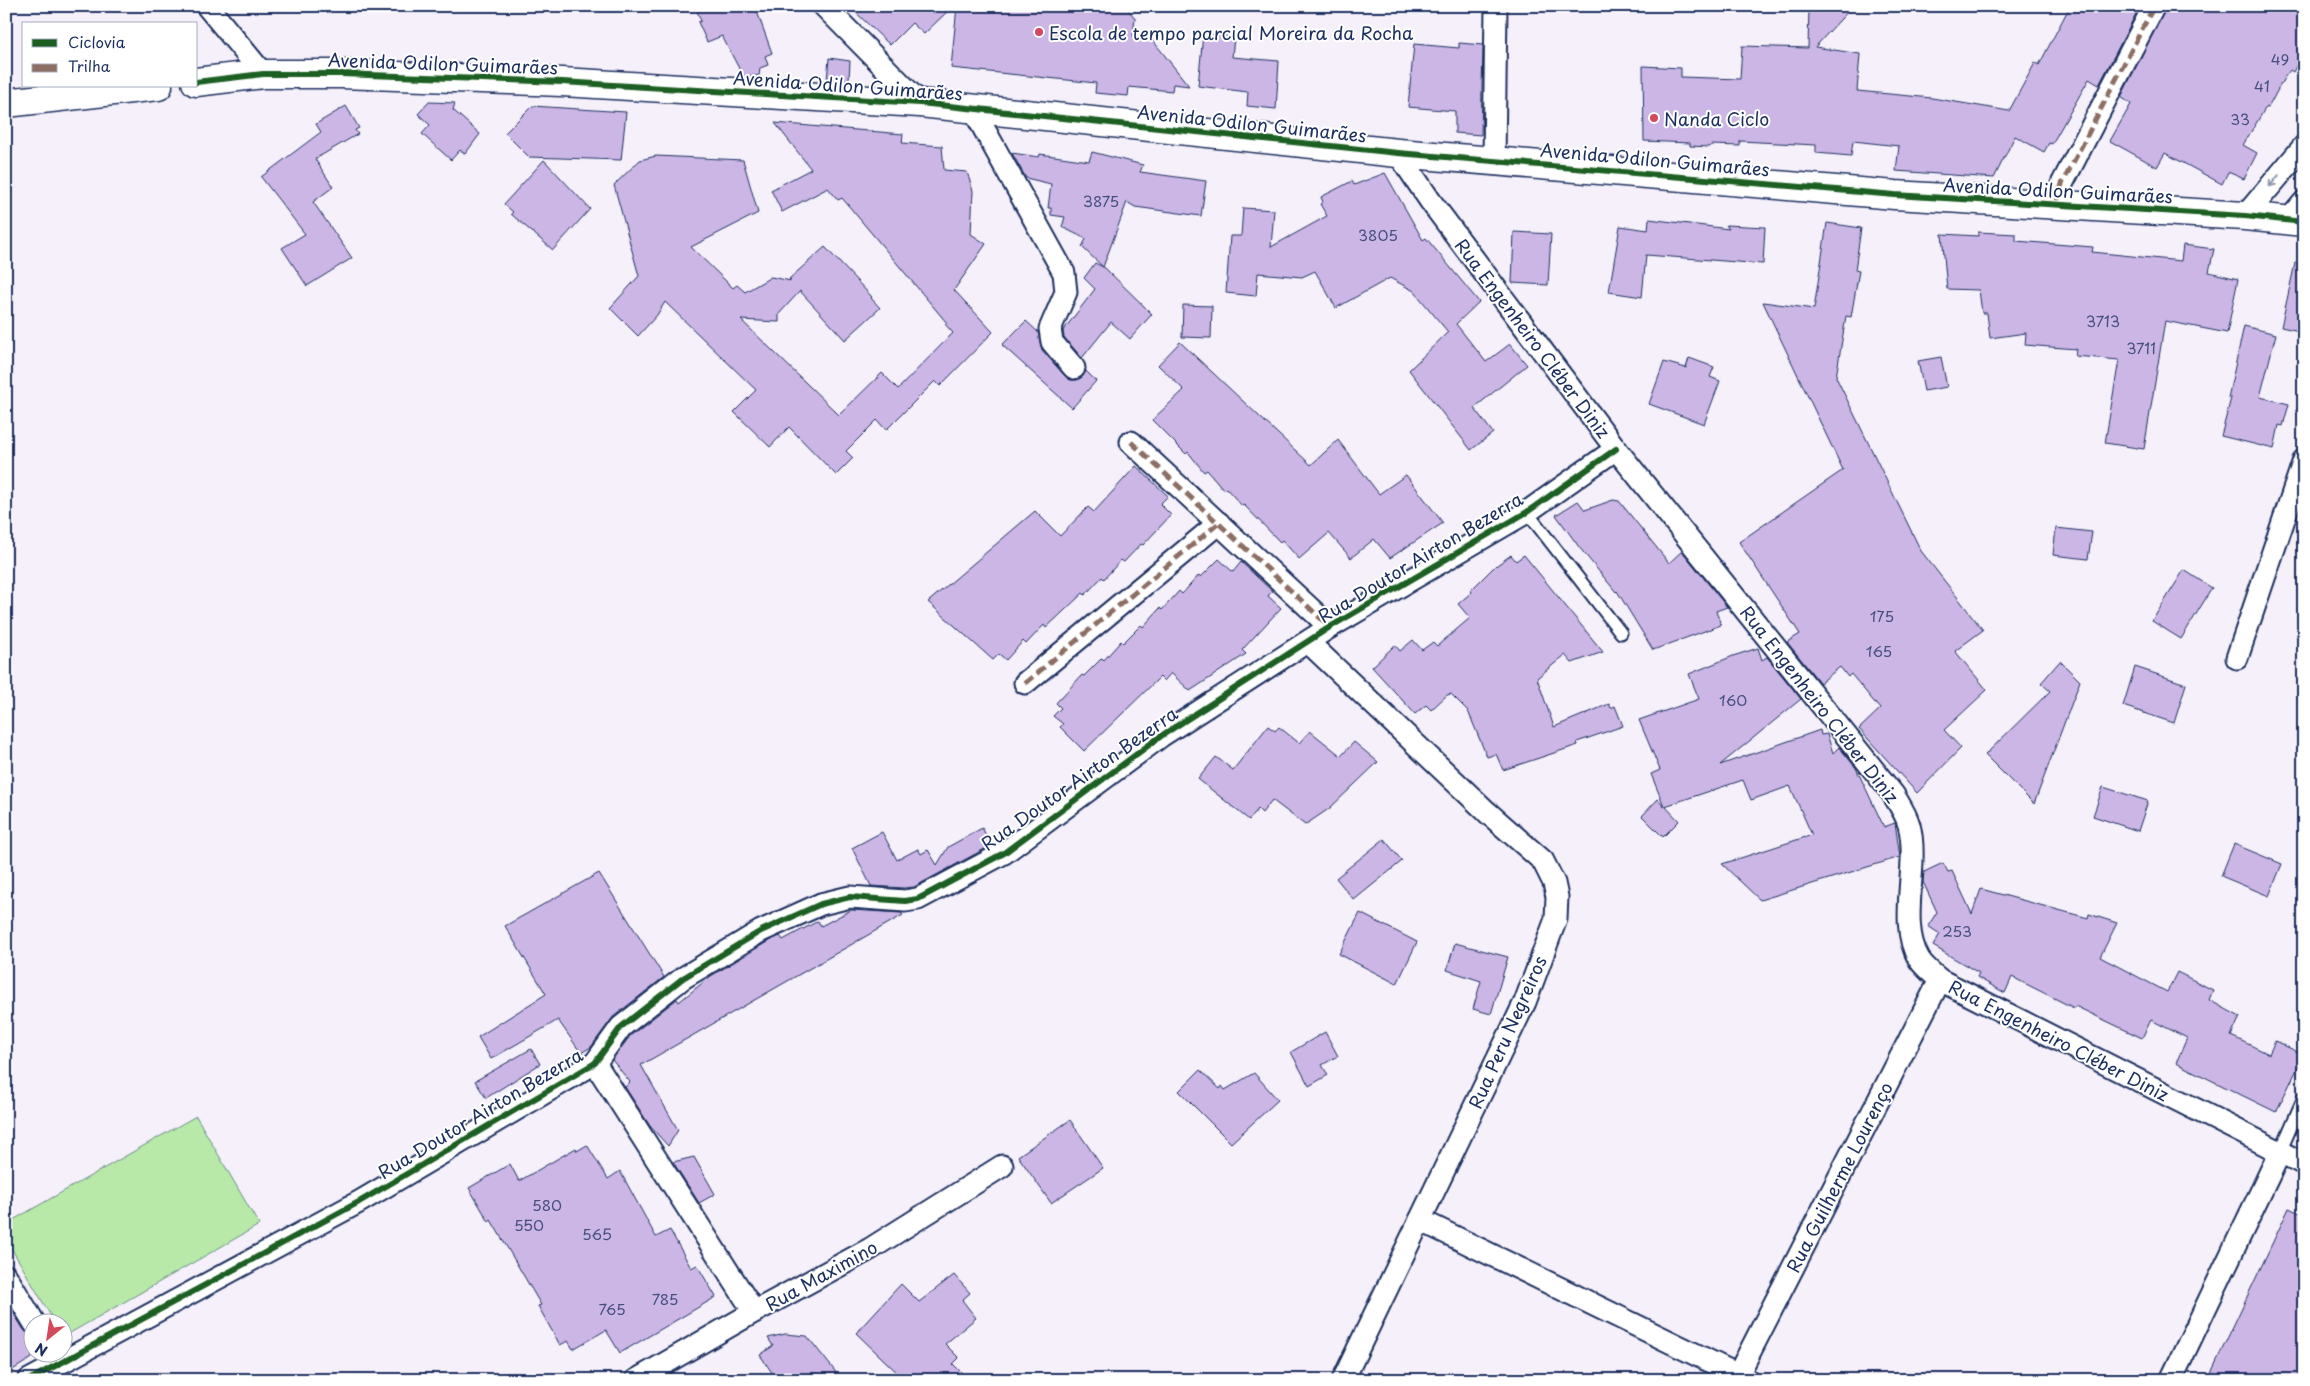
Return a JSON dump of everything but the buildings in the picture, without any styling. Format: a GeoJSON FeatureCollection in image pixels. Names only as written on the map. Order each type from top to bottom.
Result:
{"type":"FeatureCollection","features":[{"type":"Feature","properties":{"kind":"street"},"geometry":{"type":"LineString","coordinates":[[207,6],[263,74]]}},
{"type":"Feature","properties":{"kind":"street"},"geometry":{"type":"LineString","coordinates":[[824,6],[920,103]]}},
{"type":"Feature","properties":{"kind":"street"},"geometry":{"type":"LineString","coordinates":[[1494,161],[1496,6]]}},
{"type":"Feature","properties":{"kind":"street"},"geometry":{"type":"LineString","coordinates":[[2056,205],[2062,184],[2154,6]]}},
{"type":"Feature","properties":{"kind":"street","name":"Avenida Odilon Guimarães"},"geometry":{"type":"LineString","coordinates":[[198,82],[263,74],[341,74],[562,82],[920,103],[1398,152],[1895,195],[2245,216],[2299,215]]}},
{"type":"Feature","properties":{"kind":"street"},"geometry":{"type":"LineString","coordinates":[[6,102],[139,88]]}},
{"type":"Feature","properties":{"kind":"street"},"geometry":{"type":"LineString","coordinates":[[973,109],[1064,273],[1066,292],[1050,329],[1052,342],[1074,368]]}},
{"type":"Feature","properties":{"kind":"street"},"geometry":{"type":"LineString","coordinates":[[2245,216],[2304,146]]}},
{"type":"Feature","properties":{"kind":"street","name":"Rua Engenheiro Cléber Diniz"},"geometry":{"type":"LineString","coordinates":[[1398,152],[1431,202],[1616,449],[1830,714],[1893,794],[1904,811],[1909,826],[1912,852],[1911,936],[1919,959],[1940,980],[2304,1164]]}},
{"type":"Feature","properties":{"kind":"street"},"geometry":{"type":"LineString","coordinates":[[1131,442],[1330,627]]}},
{"type":"Feature","properties":{"kind":"street","name":"Rua Doutor Airton Bezerra"},"geometry":{"type":"LineString","coordinates":[[29,1380],[359,1202],[595,1063],[621,1027],[683,978],[753,936],[821,904],[850,897],[905,901],[918,899],[1004,853],[1161,736],[1330,627],[1526,512],[1616,449]]}},
{"type":"Feature","properties":{"kind":"street"},"geometry":{"type":"LineString","coordinates":[[2237,658],[2304,460]]}},
{"type":"Feature","properties":{"kind":"street"},"geometry":{"type":"LineString","coordinates":[[1025,683],[1219,523]]}},
{"type":"Feature","properties":{"kind":"street","name":"Rua Peru Negreiros"},"geometry":{"type":"LineString","coordinates":[[1309,642],[1488,812],[1543,861],[1554,883],[1557,897],[1556,919],[1525,1002],[1343,1380]]}},
{"type":"Feature","properties":{"kind":"street","name":"Rua Guilherme Lourenço"},"geometry":{"type":"LineString","coordinates":[[1743,1377],[1940,980]]}},
{"type":"Feature","properties":{"kind":"street"},"geometry":{"type":"LineString","coordinates":[[595,1063],[754,1312]]}},
{"type":"Feature","properties":{"kind":"street"},"geometry":{"type":"LineString","coordinates":[[2171,1380],[2280,1152]]}},
{"type":"Feature","properties":{"kind":"street","name":"Rua Maximino"},"geometry":{"type":"LineString","coordinates":[[636,1380],[754,1312],[870,1249],[1002,1166]]}},
{"type":"Feature","properties":{"kind":"street"},"geometry":{"type":"LineString","coordinates":[[1420,1220],[1743,1377]]}},
{"type":"Feature","properties":{"kind":"street"},"geometry":{"type":"LineString","coordinates":[[6,1276],[28,1314]]}},
{"type":"Feature","properties":{"kind":"lane"},"geometry":{"type":"LineString","coordinates":[[1526,512],[1621,633]]}},
{"type":"Feature","properties":{"kind":"lane"},"geometry":{"type":"LineString","coordinates":[[2280,1152],[2304,1097]]}},
{"type":"Feature","properties":{"kind":"green space"},"geometry":{"type":"Polygon","coordinates":[[[196,1116],[259,1225],[72,1332],[72,1314],[50,1314],[6,1239],[6,1224],[196,1116]]]}},
{"type":"Feature","properties":{"kind":"marked path"},"geometry":{"type":"LineString","coordinates":[[2056,205],[2062,184],[2154,6]]}},
{"type":"Feature","properties":{"kind":"marked path"},"geometry":{"type":"LineString","coordinates":[[1131,442],[1330,627]]}},
{"type":"Feature","properties":{"kind":"marked path"},"geometry":{"type":"LineString","coordinates":[[1025,683],[1219,523]]}},
{"type":"Feature","properties":{"kind":"cycle path"},"geometry":{"type":"LineString","coordinates":[[198,82],[263,74],[341,74],[562,82],[920,103],[1398,153],[1895,195],[2245,216],[2304,222]]}},
{"type":"Feature","properties":{"kind":"cycle path"},"geometry":{"type":"LineString","coordinates":[[29,1380],[359,1202],[595,1063],[621,1027],[683,978],[761,931],[821,904],[850,897],[905,901],[918,899],[1004,853],[1161,736],[1330,627],[1527,512],[1616,449]]}},
{"type":"Feature","properties":{"kind":"place","name":"Escola de tempo parcial Moreira da Rocha"},"geometry":{"type":"Point","coordinates":[1039,32]}},
{"type":"Feature","properties":{"kind":"place","name":"Nanda Ciclo"},"geometry":{"type":"Point","coordinates":[1654,118]}}]}
